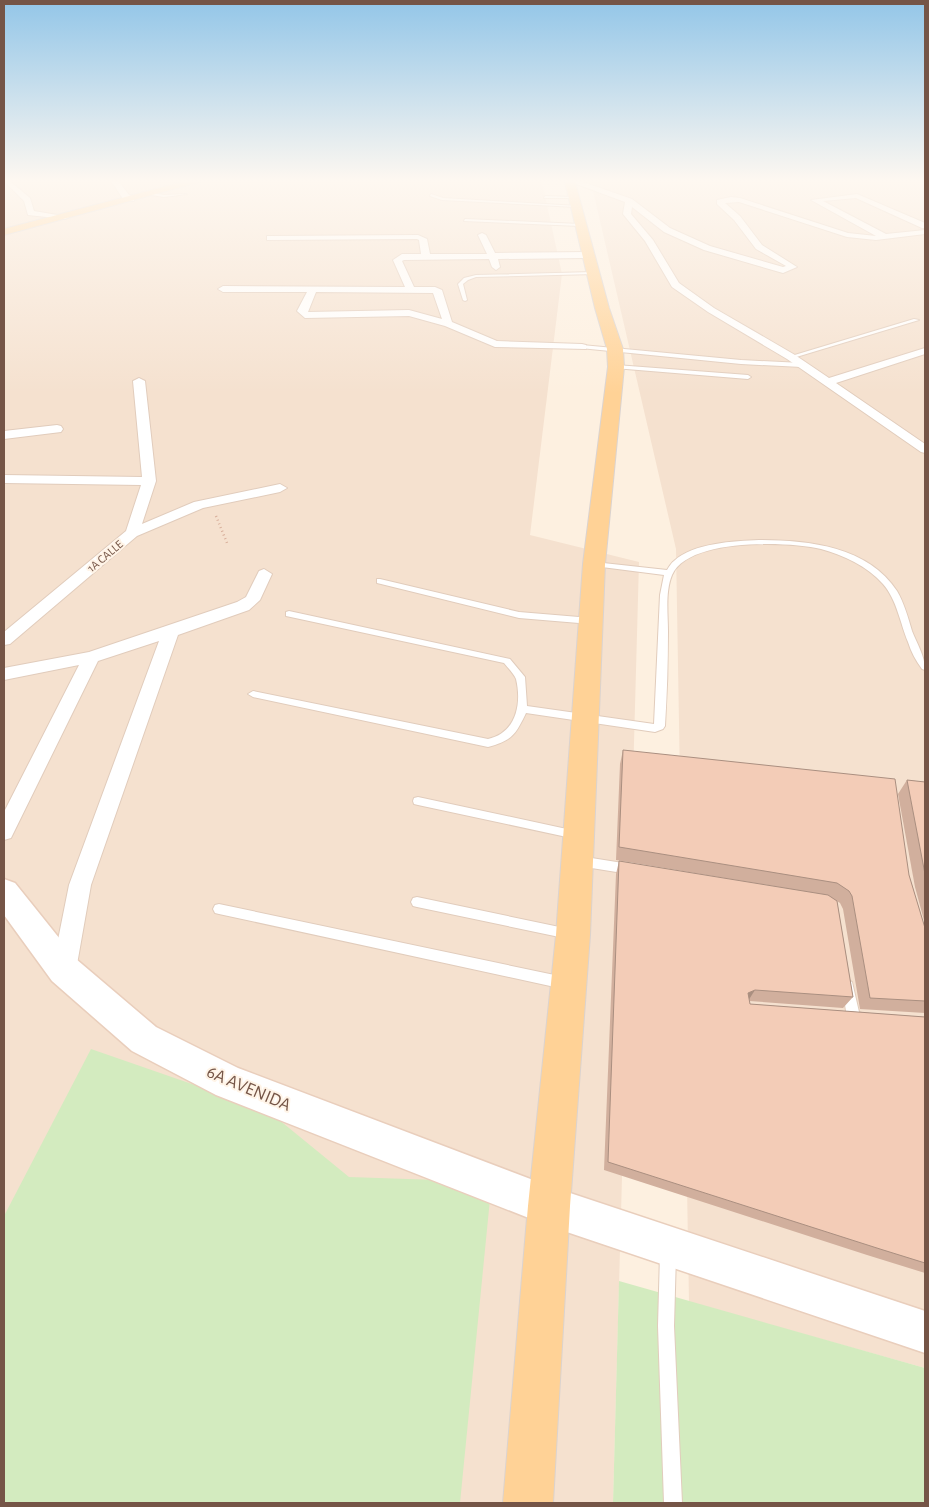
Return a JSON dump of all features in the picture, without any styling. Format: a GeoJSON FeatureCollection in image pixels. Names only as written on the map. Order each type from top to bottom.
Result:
{"type":"FeatureCollection","features":[{"type":"Feature","properties":{"kind":"main road"},"geometry":{"type":"LineString","coordinates":[[528,1503],[549,1206],[567,983],[573,934],[594,564],[616,358],[588,252]]}},
{"type":"Feature","properties":{"kind":"street"},"geometry":{"type":"LineString","coordinates":[[656,252],[675,285],[711,310],[791,357],[924,446]]}},
{"type":"Feature","properties":{"kind":"street"},"geometry":{"type":"LineString","coordinates":[[722,252],[782,270],[793,267],[768,252]]}},
{"type":"Feature","properties":{"kind":"street"},"geometry":{"type":"LineString","coordinates":[[411,290],[398,260],[402,257],[492,255],[591,264]]}},
{"type":"Feature","properties":{"kind":"street"},"geometry":{"type":"LineString","coordinates":[[492,255],[496,268]]}},
{"type":"Feature","properties":{"kind":"street"},"geometry":{"type":"LineString","coordinates":[[222,289],[300,288],[312,291],[435,290],[439,292],[448,324]]}},
{"type":"Feature","properties":{"kind":"street"},"geometry":{"type":"LineString","coordinates":[[312,291],[302,311],[305,315],[409,313],[448,324],[494,344],[582,347]]}},
{"type":"Feature","properties":{"kind":"street"},"geometry":{"type":"LineString","coordinates":[[828,382],[925,351]]}},
{"type":"Feature","properties":{"kind":"street","name":"1A CALLE"},"geometry":{"type":"LineString","coordinates":[[4,640],[132,533],[149,481],[138,381]]}},
{"type":"Feature","properties":{"kind":"street"},"geometry":{"type":"LineString","coordinates":[[4,435],[57,429]]}},
{"type":"Feature","properties":{"kind":"street"},"geometry":{"type":"LineString","coordinates":[[4,479],[149,481]]}},
{"type":"Feature","properties":{"kind":"street"},"geometry":{"type":"LineString","coordinates":[[132,533],[180,511],[211,502],[280,488]]}},
{"type":"Feature","properties":{"kind":"street"},"geometry":{"type":"LineString","coordinates":[[4,674],[91,657],[171,632],[249,603],[264,574]]}},
{"type":"Feature","properties":{"kind":"street"},"geometry":{"type":"LineString","coordinates":[[64,970],[80,885],[171,632]]}},
{"type":"Feature","properties":{"kind":"street"},"geometry":{"type":"LineString","coordinates":[[4,832],[91,657]]}},
{"type":"Feature","properties":{"kind":"street","name":"6A AVENIDA"},"geometry":{"type":"LineString","coordinates":[[4,892],[64,970],[144,1039],[229,1082],[549,1206],[925,1332]]}},
{"type":"Feature","properties":{"kind":"lane"},"geometry":{"type":"LineString","coordinates":[[465,300],[460,284],[466,279],[476,276],[591,264]]}},
{"type":"Feature","properties":{"kind":"lane"},"geometry":{"type":"LineString","coordinates":[[791,357],[916,320]]}},
{"type":"Feature","properties":{"kind":"lane"},"geometry":{"type":"LineString","coordinates":[[582,347],[616,358],[748,376]]}},
{"type":"Feature","properties":{"kind":"lane"},"geometry":{"type":"LineString","coordinates":[[616,358],[802,365]]}},
{"type":"Feature","properties":{"kind":"lane"},"geometry":{"type":"LineString","coordinates":[[523,709],[585,716],[655,728],[660,726],[664,604],[668,573],[682,558],[701,548],[734,542],[816,545],[848,557],[875,572],[899,599],[909,636],[925,667]]}},
{"type":"Feature","properties":{"kind":"lane"},"geometry":{"type":"LineString","coordinates":[[594,564],[668,573]]}},
{"type":"Feature","properties":{"kind":"lane"},"geometry":{"type":"LineString","coordinates":[[380,581],[519,615],[591,621]]}},
{"type":"Feature","properties":{"kind":"lane"},"geometry":{"type":"LineString","coordinates":[[253,694],[488,744],[502,741],[510,734],[523,709],[520,677],[506,661],[289,614]]}},
{"type":"Feature","properties":{"kind":"lane"},"geometry":{"type":"LineString","coordinates":[[418,801],[577,848],[642,871]]}},
{"type":"Feature","properties":{"kind":"lane"},"geometry":{"type":"LineString","coordinates":[[417,902],[573,934]]}},
{"type":"Feature","properties":{"kind":"lane"},"geometry":{"type":"LineString","coordinates":[[219,910],[567,983]]}},
{"type":"Feature","properties":{"kind":"lane"},"geometry":{"type":"LineString","coordinates":[[845,972],[848,1017],[872,1018]]}},
{"type":"Feature","properties":{"kind":"lane"},"geometry":{"type":"LineString","coordinates":[[668,1246],[666,1326],[673,1503]]}},
{"type":"Feature","properties":{"kind":"path"},"geometry":{"type":"LineString","coordinates":[[211,502],[227,543]]}},
{"type":"Feature","properties":{"kind":"shaded area"},"geometry":{"type":"Polygon","coordinates":[[[4,252],[557,252],[562,274],[530,535],[639,562],[613,1503],[4,1503],[4,252]]]}},
{"type":"Feature","properties":{"kind":"shaded area"},"geometry":{"type":"Polygon","coordinates":[[[607,252],[925,252],[925,1368],[689,1302],[676,549],[607,252]]]}},
{"type":"Feature","properties":{"kind":"green space"},"geometry":{"type":"Polygon","coordinates":[[[91,1049],[267,1110],[349,1177],[467,1181],[491,1189],[460,1503],[4,1503],[4,1216],[91,1049]]]}},
{"type":"Feature","properties":{"kind":"green space"},"geometry":{"type":"Polygon","coordinates":[[[619,1281],[925,1368],[925,1503],[613,1503],[619,1281]]]}},
{"type":"Feature","properties":{"kind":"building"},"geometry":{"type":"Polygon","coordinates":[[[623,750],[895,779],[909,875],[925,928],[925,1001],[870,998],[852,896],[849,891],[837,883],[619,847],[623,750]]]}},
{"type":"Feature","properties":{"kind":"building"},"geometry":{"type":"Polygon","coordinates":[[[907,780],[925,782],[925,874],[907,780]]]}},
{"type":"Feature","properties":{"kind":"building"},"geometry":{"type":"Polygon","coordinates":[[[619,861],[828,895],[837,901],[853,997],[755,990],[748,993],[750,1004],[925,1017],[925,1263],[608,1162],[619,861]]]}}]}
